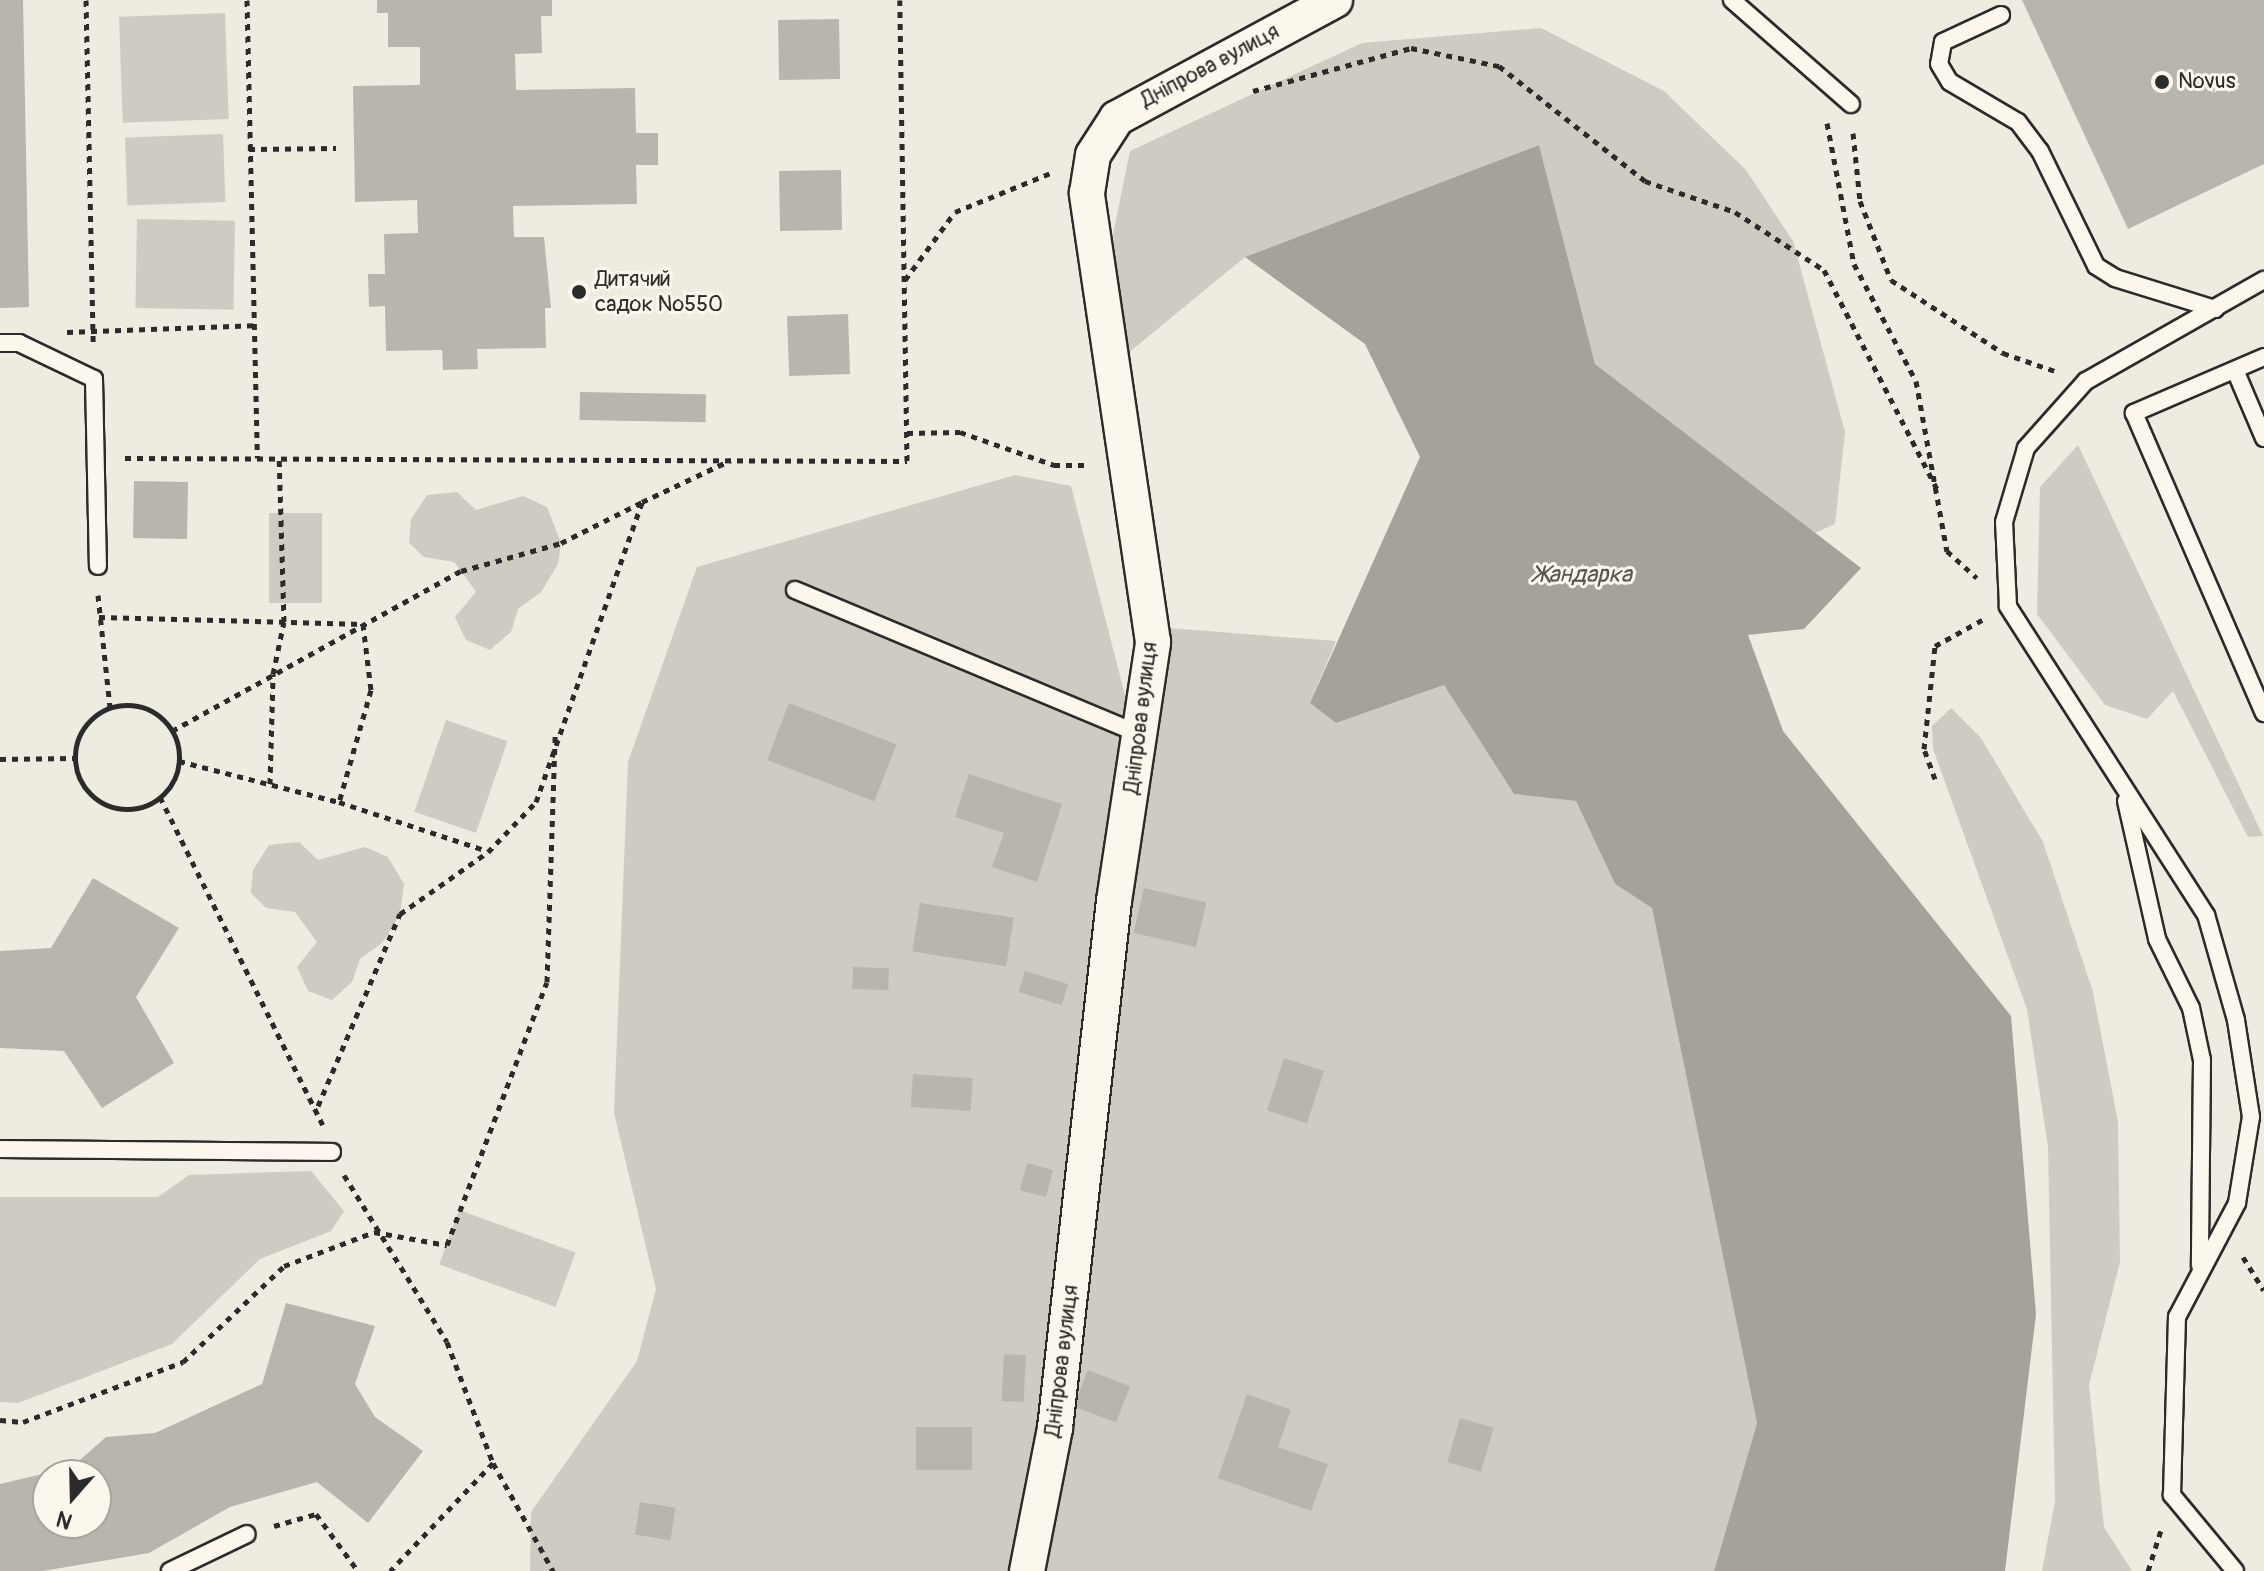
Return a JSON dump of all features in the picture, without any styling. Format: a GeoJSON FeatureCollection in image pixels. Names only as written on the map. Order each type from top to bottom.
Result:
{"type":"FeatureCollection","features":[{"type":"Feature","properties":{"kind":"street","name":"Дніпрова вулиця"},"geometry":{"type":"LineString","coordinates":[[1027,1571],[1055,1428],[1114,901],[1142,735],[1153,642],[1087,193],[1093,155],[1117,118],[1335,0]]}},
{"type":"Feature","properties":{"kind":"lane"},"geometry":{"type":"LineString","coordinates":[[1732,0],[1851,104]]}},
{"type":"Feature","properties":{"kind":"lane"},"geometry":{"type":"LineString","coordinates":[[2001,15],[1943,42],[1939,64],[1950,82],[2018,122],[2040,151],[2096,266],[2115,278],[2215,309]]}},
{"type":"Feature","properties":{"kind":"lane"},"geometry":{"type":"LineString","coordinates":[[2235,1571],[2172,1495],[2177,1317],[2200,1265],[2237,1203],[2251,1117],[2236,1020],[2206,915],[2124,792],[2008,606],[2004,522],[2026,448],[2086,381],[2264,280]]}},
{"type":"Feature","properties":{"kind":"lane"},"geometry":{"type":"LineString","coordinates":[[0,343],[19,343],[94,379],[98,566]]}},
{"type":"Feature","properties":{"kind":"lane"},"geometry":{"type":"LineString","coordinates":[[2264,357],[2134,413],[2264,713]]}},
{"type":"Feature","properties":{"kind":"lane"},"geometry":{"type":"LineString","coordinates":[[2235,370],[2264,438]]}},
{"type":"Feature","properties":{"kind":"lane"},"geometry":{"type":"LineString","coordinates":[[795,590],[1142,735]]}},
{"type":"Feature","properties":{"kind":"lane"},"geometry":{"type":"LineString","coordinates":[[2124,792],[2157,939],[2191,1008],[2202,1060],[2200,1265]]}},
{"type":"Feature","properties":{"kind":"lane"},"geometry":{"type":"LineString","coordinates":[[0,1149],[332,1152]]}},
{"type":"Feature","properties":{"kind":"lane"},"geometry":{"type":"LineString","coordinates":[[170,1571],[247,1534]]}},
{"type":"Feature","properties":{"kind":"path"},"geometry":{"type":"LineString","coordinates":[[86,0],[94,379]]}},
{"type":"Feature","properties":{"kind":"path"},"geometry":{"type":"LineString","coordinates":[[247,0],[257,458]]}},
{"type":"Feature","properties":{"kind":"path"},"geometry":{"type":"LineString","coordinates":[[96,457],[907,461],[900,0]]}},
{"type":"Feature","properties":{"kind":"path"},"geometry":{"type":"LineString","coordinates":[[1245,93],[1411,48],[1499,66],[1645,181],[1735,212],[1824,270],[1937,489]]}},
{"type":"Feature","properties":{"kind":"path"},"geometry":{"type":"LineString","coordinates":[[1806,65],[1831,136],[1854,264],[1916,381],[1947,551],[2008,606],[1935,646],[1924,749],[1935,779]]}},
{"type":"Feature","properties":{"kind":"path"},"geometry":{"type":"LineString","coordinates":[[1851,104],[1860,201],[1891,280],[2003,353],[2086,381]]}},
{"type":"Feature","properties":{"kind":"path"},"geometry":{"type":"LineString","coordinates":[[249,149],[336,148]]}},
{"type":"Feature","properties":{"kind":"path"},"geometry":{"type":"LineString","coordinates":[[904,281],[955,212],[1093,155]]}},
{"type":"Feature","properties":{"kind":"path"},"geometry":{"type":"LineString","coordinates":[[62,332],[254,325]]}},
{"type":"Feature","properties":{"kind":"path"},"geometry":{"type":"LineString","coordinates":[[907,433],[960,432],[1054,465]]}},
{"type":"Feature","properties":{"kind":"path"},"geometry":{"type":"LineString","coordinates":[[270,784],[273,674],[284,622],[279,458]]}},
{"type":"Feature","properties":{"kind":"path"},"geometry":{"type":"LineString","coordinates":[[172,731],[461,571],[561,543],[732,459]]}},
{"type":"Feature","properties":{"kind":"path"},"geometry":{"type":"LineString","coordinates":[[318,1107],[400,914],[488,852],[536,802],[555,736],[642,502]]}},
{"type":"Feature","properties":{"kind":"path"},"geometry":{"type":"LineString","coordinates":[[98,566],[99,617],[110,708]]}},
{"type":"Feature","properties":{"kind":"path"},"geometry":{"type":"LineString","coordinates":[[99,617],[363,624]]}},
{"type":"Feature","properties":{"kind":"path"},"geometry":{"type":"LineString","coordinates":[[339,802],[371,690],[363,624]]}},
{"type":"Feature","properties":{"kind":"path"},"geometry":{"type":"LineString","coordinates":[[110,708],[145,709],[172,731],[178,761],[160,797],[129,809],[98,801],[86,789],[74,758],[84,728],[110,708]]}},
{"type":"Feature","properties":{"kind":"path"},"geometry":{"type":"LineString","coordinates":[[0,1420],[23,1422],[183,1362],[284,1266],[374,1232],[447,1245],[547,982],[555,736]]}},
{"type":"Feature","properties":{"kind":"path"},"geometry":{"type":"LineString","coordinates":[[0,759],[74,758]]}},
{"type":"Feature","properties":{"kind":"path"},"geometry":{"type":"LineString","coordinates":[[178,761],[339,802],[488,852]]}},
{"type":"Feature","properties":{"kind":"path"},"geometry":{"type":"LineString","coordinates":[[160,797],[318,1107],[332,1152],[374,1232],[447,1342],[493,1463],[553,1571]]}},
{"type":"Feature","properties":{"kind":"path"},"geometry":{"type":"LineString","coordinates":[[390,1571],[493,1463]]}},
{"type":"Feature","properties":{"kind":"path"},"geometry":{"type":"LineString","coordinates":[[247,1534],[316,1514],[358,1571]]}},
{"type":"Feature","properties":{"kind":"shaded area"},"geometry":{"type":"Polygon","coordinates":[[[225,13],[229,119],[123,123],[119,17],[225,13]]]}},
{"type":"Feature","properties":{"kind":"shaded area"},"geometry":{"type":"Polygon","coordinates":[[[1541,28],[1664,91],[1746,170],[1793,241],[1845,432],[1835,524],[1815,533],[1595,364],[1539,145],[1245,257],[1127,354],[1113,234],[1130,151],[1362,43],[1541,28]]]}},
{"type":"Feature","properties":{"kind":"shaded area"},"geometry":{"type":"Polygon","coordinates":[[[223,134],[225,202],[127,205],[125,137],[223,134]]]}},
{"type":"Feature","properties":{"kind":"shaded area"},"geometry":{"type":"Polygon","coordinates":[[[137,219],[235,221],[233,310],[135,308],[137,219]]]}},
{"type":"Feature","properties":{"kind":"shaded area"},"geometry":{"type":"Polygon","coordinates":[[[2078,445],[2263,836],[2248,837],[2173,691],[2147,719],[2105,705],[2037,614],[2040,487],[2078,445]]]}},
{"type":"Feature","properties":{"kind":"shaded area"},"geometry":{"type":"Polygon","coordinates":[[[1015,475],[1071,486],[1142,761],[1154,767],[1168,628],[1336,641],[1310,703],[1336,723],[1444,685],[1514,794],[1576,801],[1615,884],[1652,908],[1757,1423],[1714,1571],[530,1571],[531,1512],[637,1361],[656,1289],[614,1113],[628,762],[697,567],[1015,475]]]}},
{"type":"Feature","properties":{"kind":"shaded area"},"geometry":{"type":"Polygon","coordinates":[[[457,492],[476,510],[523,496],[547,507],[561,543],[558,564],[541,592],[518,609],[511,632],[490,650],[466,640],[455,617],[476,592],[461,571],[454,562],[424,557],[409,543],[411,519],[427,495],[457,492]]]}},
{"type":"Feature","properties":{"kind":"shaded area"},"geometry":{"type":"Polygon","coordinates":[[[269,513],[322,513],[322,603],[269,603],[269,513]]]}},
{"type":"Feature","properties":{"kind":"shaded area"},"geometry":{"type":"Polygon","coordinates":[[[1951,708],[1981,738],[2043,842],[2093,992],[2118,1122],[2120,1262],[2089,1385],[2104,1527],[2132,1571],[2042,1571],[2055,1501],[2048,1147],[2027,1009],[1933,749],[1932,726],[1951,708]]]}},
{"type":"Feature","properties":{"kind":"shaded area"},"geometry":{"type":"Polygon","coordinates":[[[446,720],[507,741],[476,833],[414,812],[446,720]]]}},
{"type":"Feature","properties":{"kind":"shaded area"},"geometry":{"type":"Polygon","coordinates":[[[299,842],[318,860],[365,847],[388,857],[404,884],[400,914],[383,942],[360,959],[352,982],[332,1000],[308,991],[297,967],[317,942],[295,912],[266,908],[251,893],[253,870],[269,845],[299,842]]]}},
{"type":"Feature","properties":{"kind":"shaded area"},"geometry":{"type":"Polygon","coordinates":[[[311,1171],[344,1211],[331,1231],[260,1259],[172,1344],[18,1403],[0,1402],[0,1197],[158,1197],[189,1175],[311,1171]]]}},
{"type":"Feature","properties":{"kind":"shaded area"},"geometry":{"type":"Polygon","coordinates":[[[459,1210],[576,1252],[556,1307],[439,1265],[459,1210]]]}},
{"type":"Feature","properties":{"kind":"water","name":"Жандарка"},"geometry":{"type":"Polygon","coordinates":[[[1539,145],[1595,364],[1861,568],[1804,629],[1748,635],[1783,731],[2011,1016],[2036,1314],[2005,1571],[1714,1571],[1757,1423],[1652,908],[1615,884],[1576,801],[1514,794],[1444,685],[1336,723],[1310,703],[1420,457],[1365,344],[1245,257],[1539,145]]]}},
{"type":"Feature","properties":{"kind":"building"},"geometry":{"type":"Polygon","coordinates":[[[0,0],[23,0],[29,307],[0,308],[0,0]]]}},
{"type":"Feature","properties":{"kind":"building"},"geometry":{"type":"Polygon","coordinates":[[[377,0],[552,0],[552,16],[541,16],[542,53],[515,54],[516,90],[635,88],[636,133],[658,133],[658,165],[636,165],[637,204],[513,206],[514,237],[544,237],[551,308],[545,308],[546,348],[477,349],[478,369],[443,370],[442,350],[386,351],[385,306],[369,307],[368,274],[385,274],[384,234],[418,233],[417,200],[355,202],[353,86],[420,85],[420,47],[388,47],[388,13],[377,13],[377,0]]]}},
{"type":"Feature","properties":{"kind":"building","name":"Novus"},"geometry":{"type":"Polygon","coordinates":[[[2022,0],[2264,0],[2264,164],[2128,229],[2022,0]]]}},
{"type":"Feature","properties":{"kind":"building"},"geometry":{"type":"Polygon","coordinates":[[[839,19],[840,79],[779,80],[778,20],[839,19]]]}},
{"type":"Feature","properties":{"kind":"building"},"geometry":{"type":"Polygon","coordinates":[[[841,170],[842,230],[780,231],[779,171],[841,170]]]}},
{"type":"Feature","properties":{"kind":"building"},"geometry":{"type":"Polygon","coordinates":[[[848,314],[850,374],[789,376],[787,316],[848,314]]]}},
{"type":"Feature","properties":{"kind":"building"},"geometry":{"type":"Polygon","coordinates":[[[580,392],[706,394],[705,422],[580,420],[580,392]]]}},
{"type":"Feature","properties":{"kind":"building"},"geometry":{"type":"Polygon","coordinates":[[[134,481],[188,482],[187,539],[133,538],[134,481]]]}},
{"type":"Feature","properties":{"kind":"building"},"geometry":{"type":"Polygon","coordinates":[[[789,703],[896,744],[875,801],[767,760],[789,703]]]}},
{"type":"Feature","properties":{"kind":"building"},"geometry":{"type":"Polygon","coordinates":[[[969,774],[1062,804],[1037,882],[992,867],[1004,833],[955,817],[969,774]]]}},
{"type":"Feature","properties":{"kind":"building"},"geometry":{"type":"Polygon","coordinates":[[[93,878],[179,928],[136,997],[174,1063],[102,1108],[64,1051],[0,1048],[0,951],[51,948],[93,878]]]}},
{"type":"Feature","properties":{"kind":"building"},"geometry":{"type":"Polygon","coordinates":[[[1144,888],[1206,902],[1196,947],[1134,933],[1144,888]]]}},
{"type":"Feature","properties":{"kind":"building"},"geometry":{"type":"Polygon","coordinates":[[[920,903],[1014,918],[1006,966],[912,951],[920,903]]]}},
{"type":"Feature","properties":{"kind":"building"},"geometry":{"type":"Polygon","coordinates":[[[853,967],[889,968],[888,990],[852,989],[853,967]]]}},
{"type":"Feature","properties":{"kind":"building"},"geometry":{"type":"Polygon","coordinates":[[[1025,971],[1068,984],[1062,1005],[1019,992],[1025,971]]]}},
{"type":"Feature","properties":{"kind":"building"},"geometry":{"type":"Polygon","coordinates":[[[1284,1058],[1324,1071],[1307,1123],[1267,1110],[1284,1058]]]}},
{"type":"Feature","properties":{"kind":"building"},"geometry":{"type":"Polygon","coordinates":[[[913,1074],[973,1078],[971,1111],[911,1107],[913,1074]]]}},
{"type":"Feature","properties":{"kind":"building"},"geometry":{"type":"Polygon","coordinates":[[[1027,1163],[1053,1170],[1046,1197],[1020,1190],[1027,1163]]]}},
{"type":"Feature","properties":{"kind":"building"},"geometry":{"type":"Polygon","coordinates":[[[286,1303],[375,1326],[355,1384],[375,1417],[423,1451],[368,1523],[317,1482],[230,1507],[149,1553],[43,1571],[0,1571],[0,1484],[32,1476],[32,1539],[112,1539],[112,1459],[81,1459],[106,1437],[155,1433],[262,1384],[286,1303]]]}},
{"type":"Feature","properties":{"kind":"building"},"geometry":{"type":"Polygon","coordinates":[[[1004,1354],[1026,1355],[1024,1402],[1002,1401],[1004,1354]]]}},
{"type":"Feature","properties":{"kind":"building"},"geometry":{"type":"Polygon","coordinates":[[[1088,1370],[1130,1386],[1116,1423],[1074,1406],[1088,1370]]]}},
{"type":"Feature","properties":{"kind":"building"},"geometry":{"type":"Polygon","coordinates":[[[1247,1394],[1291,1410],[1278,1447],[1328,1464],[1311,1511],[1218,1478],[1247,1394]]]}},
{"type":"Feature","properties":{"kind":"building"},"geometry":{"type":"Polygon","coordinates":[[[1460,1418],[1494,1428],[1481,1472],[1447,1462],[1460,1418]]]}},
{"type":"Feature","properties":{"kind":"building"},"geometry":{"type":"Polygon","coordinates":[[[916,1427],[972,1427],[972,1470],[916,1470],[916,1427]]]}},
{"type":"Feature","properties":{"kind":"building"},"geometry":{"type":"Polygon","coordinates":[[[640,1502],[676,1508],[670,1540],[635,1535],[640,1502]]]}},
{"type":"Feature","properties":{"kind":"place","name":"Novus"},"geometry":{"type":"Point","coordinates":[2162,82]}},
{"type":"Feature","properties":{"kind":"place","name":"Дитячий садок №550"},"geometry":{"type":"Point","coordinates":[579,292]}}]}
